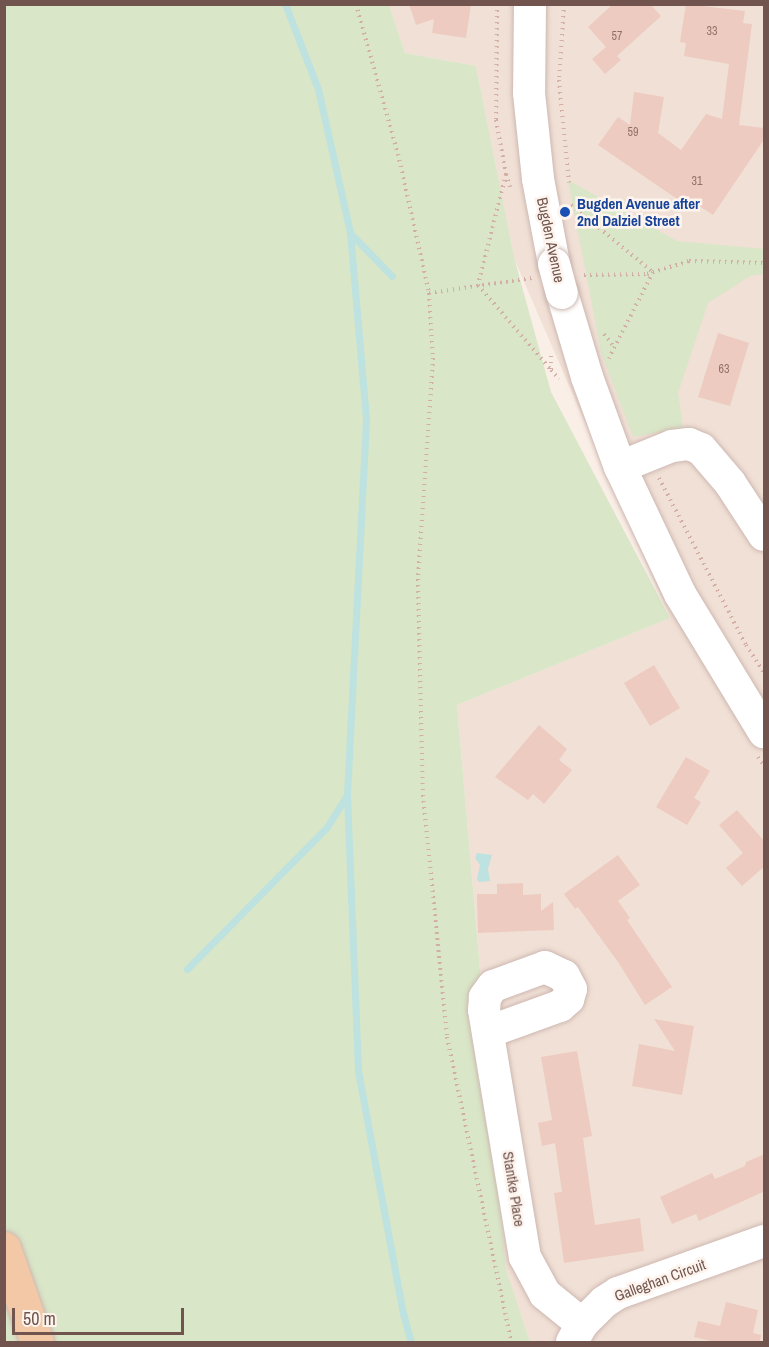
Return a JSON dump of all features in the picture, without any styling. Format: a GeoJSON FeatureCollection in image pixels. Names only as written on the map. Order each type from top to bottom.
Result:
{"type":"FeatureCollection","features":[{"type":"Feature","properties":{"kind":"main road"},"geometry":{"type":"LineString","coordinates":[[4,1248],[37,1342]]}},
{"type":"Feature","properties":{"kind":"street","name":"Bugden Avenue"},"geometry":{"type":"LineString","coordinates":[[530,4],[529,93],[538,180],[557,278],[585,370],[620,467],[680,594],[761,720]]}},
{"type":"Feature","properties":{"kind":"street"},"geometry":{"type":"LineString","coordinates":[[620,467],[681,445],[689,444],[701,449],[730,483],[765,535]]}},
{"type":"Feature","properties":{"kind":"street","name":"Stantke Place"},"geometry":{"type":"LineString","coordinates":[[488,1032],[525,1257],[545,1294],[577,1334]]}},
{"type":"Feature","properties":{"kind":"street","name":"Galleghan Circuit"},"geometry":{"type":"LineString","coordinates":[[577,1334],[604,1302],[618,1293],[765,1240]]}},
{"type":"Feature","properties":{"kind":"path"},"geometry":{"type":"LineString","coordinates":[[356,4],[398,154],[429,293],[433,358],[418,579],[423,795],[447,1037],[510,1342]]}},
{"type":"Feature","properties":{"kind":"path"},"geometry":{"type":"LineString","coordinates":[[497,4],[496,120],[512,193]]}},
{"type":"Feature","properties":{"kind":"path"},"geometry":{"type":"LineString","coordinates":[[564,4],[559,80],[569,188]]}},
{"type":"Feature","properties":{"kind":"path"},"geometry":{"type":"LineString","coordinates":[[478,285],[506,174]]}},
{"type":"Feature","properties":{"kind":"path"},"geometry":{"type":"LineString","coordinates":[[570,197],[571,206],[653,272]]}},
{"type":"Feature","properties":{"kind":"path"},"geometry":{"type":"LineString","coordinates":[[429,293],[478,285],[653,272],[689,261],[765,263]]}},
{"type":"Feature","properties":{"kind":"path"},"geometry":{"type":"LineString","coordinates":[[613,369],[608,358],[653,272]]}},
{"type":"Feature","properties":{"kind":"path"},"geometry":{"type":"LineString","coordinates":[[478,285],[551,370]]}},
{"type":"Feature","properties":{"kind":"path"},"geometry":{"type":"LineString","coordinates":[[649,455],[746,645],[765,673]]}},
{"type":"Feature","properties":{"kind":"shaded area"},"geometry":{"type":"Polygon","coordinates":[[[389,5],[764,5],[764,1342],[530,1342],[506,1269],[457,705],[670,618],[515,261],[476,66],[405,53],[389,5]]]}},
{"type":"Feature","properties":{"kind":"green space"},"geometry":{"type":"Polygon","coordinates":[[[5,5],[389,5],[405,53],[476,66],[515,261],[551,392],[670,618],[457,705],[506,1269],[530,1342],[5,1342],[5,5]]]}},
{"type":"Feature","properties":{"kind":"green space"},"geometry":{"type":"Polygon","coordinates":[[[568,180],[677,241],[764,249],[764,274],[750,276],[708,303],[678,393],[683,428],[633,437],[601,352],[568,180]]]}},
{"type":"Feature","properties":{"kind":"water"},"geometry":{"type":"Polygon","coordinates":[[[477,853],[492,855],[488,869],[490,881],[479,882],[477,879],[480,865],[475,858],[477,853]]]}},
{"type":"Feature","properties":{"kind":"building"},"geometry":{"type":"Polygon","coordinates":[[[409,4],[471,4],[466,38],[432,33],[434,19],[416,25],[409,4]]]}},
{"type":"Feature","properties":{"kind":"building"},"geometry":{"type":"Polygon","coordinates":[[[613,4],[650,4],[661,16],[617,56],[621,60],[605,74],[592,59],[606,47],[588,27],[613,4]]]}},
{"type":"Feature","properties":{"kind":"building"},"geometry":{"type":"Polygon","coordinates":[[[686,4],[745,11],[743,23],[752,24],[739,125],[765,128],[765,138],[713,215],[690,200],[686,205],[598,145],[618,117],[630,125],[634,92],[664,97],[658,133],[681,150],[706,114],[722,119],[729,64],[684,56],[686,43],[680,42],[686,4]]]}},
{"type":"Feature","properties":{"kind":"building"},"geometry":{"type":"Polygon","coordinates":[[[718,333],[749,343],[730,406],[698,397],[718,333]]]}},
{"type":"Feature","properties":{"kind":"building"},"geometry":{"type":"Polygon","coordinates":[[[654,665],[680,708],[650,726],[624,683],[654,665]]]}},
{"type":"Feature","properties":{"kind":"building"},"geometry":{"type":"Polygon","coordinates":[[[539,725],[567,749],[559,760],[572,770],[544,804],[533,794],[528,800],[495,777],[539,725]]]}},
{"type":"Feature","properties":{"kind":"building"},"geometry":{"type":"Polygon","coordinates":[[[686,757],[710,771],[694,798],[701,802],[687,825],[656,807],[686,757]]]}},
{"type":"Feature","properties":{"kind":"building"},"geometry":{"type":"Polygon","coordinates":[[[737,810],[765,842],[765,866],[742,886],[726,868],[743,853],[719,825],[737,810]]]}},
{"type":"Feature","properties":{"kind":"building"},"geometry":{"type":"Polygon","coordinates":[[[618,855],[640,885],[618,901],[630,918],[627,920],[672,987],[645,1005],[618,962],[578,907],[575,909],[564,894],[618,855]]]}},
{"type":"Feature","properties":{"kind":"building"},"geometry":{"type":"Polygon","coordinates":[[[523,883],[523,895],[541,894],[541,911],[553,902],[554,930],[478,933],[477,894],[497,894],[497,884],[523,883]]]}},
{"type":"Feature","properties":{"kind":"building"},"geometry":{"type":"Polygon","coordinates":[[[654,1019],[694,1026],[682,1095],[632,1086],[639,1044],[675,1051],[654,1019]]]}},
{"type":"Feature","properties":{"kind":"building"},"geometry":{"type":"Polygon","coordinates":[[[577,1051],[592,1136],[583,1138],[595,1225],[640,1218],[644,1251],[564,1263],[554,1193],[562,1192],[555,1143],[542,1146],[538,1123],[552,1120],[541,1057],[577,1051]]]}},
{"type":"Feature","properties":{"kind":"building"},"geometry":{"type":"Polygon","coordinates":[[[765,1154],[765,1191],[699,1221],[696,1214],[672,1224],[660,1197],[712,1173],[715,1179],[765,1154]]]}},
{"type":"Feature","properties":{"kind":"building"},"geometry":{"type":"Polygon","coordinates":[[[726,1302],[758,1310],[753,1333],[761,1335],[760,1342],[715,1342],[694,1337],[698,1321],[720,1326],[726,1302]]]}},
{"type":"Feature","properties":{"kind":"waterway"},"geometry":{"type":"LineString","coordinates":[[285,4],[318,89],[350,232],[366,420],[347,796],[358,1071],[403,1313],[411,1342]]}},
{"type":"Feature","properties":{"kind":"waterway"},"geometry":{"type":"LineString","coordinates":[[350,233],[392,276]]}},
{"type":"Feature","properties":{"kind":"waterway"},"geometry":{"type":"LineString","coordinates":[[187,969],[327,827],[346,797]]}},
{"type":"Feature","properties":{"kind":"place","name":"Bugden Avenue after 2nd Dalziel Street"},"geometry":{"type":"Point","coordinates":[565,212]}}]}
